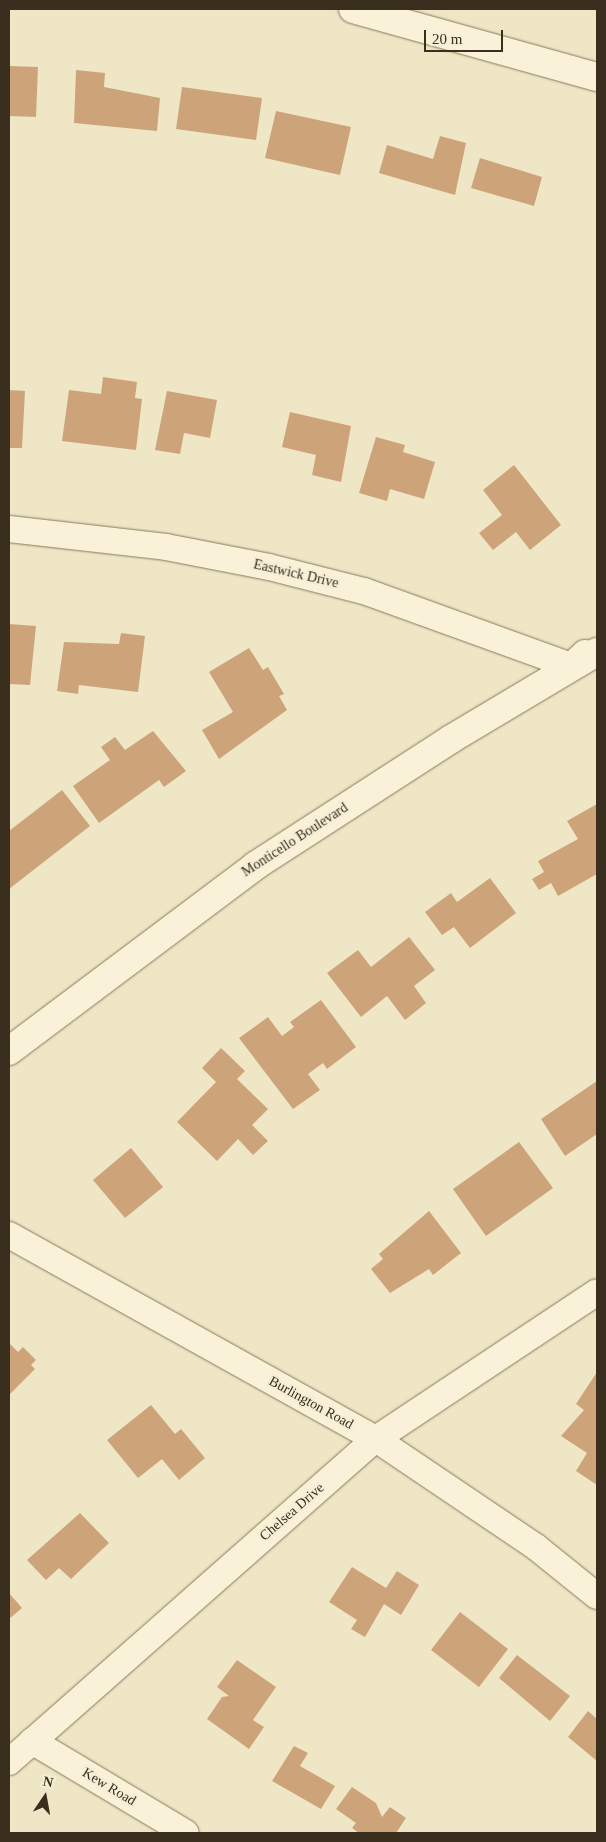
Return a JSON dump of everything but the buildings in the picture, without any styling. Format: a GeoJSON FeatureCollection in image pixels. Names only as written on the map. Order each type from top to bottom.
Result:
{"type":"FeatureCollection","features":[{"type":"Feature","properties":{"kind":"main road"},"geometry":{"type":"LineString","coordinates":[[353,9],[597,76]]}},
{"type":"Feature","properties":{"kind":"main road","name":"Monticello Boulevard"},"geometry":{"type":"LineString","coordinates":[[9,1051],[255,866],[571,666],[597,652]]}},
{"type":"Feature","properties":{"kind":"street","name":"Eastwick Drive"},"geometry":{"type":"LineString","coordinates":[[9,529],[166,547],[269,566],[364,591],[571,666]]}},
{"type":"Feature","properties":{"kind":"street"},"geometry":{"type":"LineString","coordinates":[[571,666],[597,643]]}},
{"type":"Feature","properties":{"kind":"street","name":"Burlington Road"},"geometry":{"type":"LineString","coordinates":[[9,1235],[376,1439],[536,1547],[597,1596]]}},
{"type":"Feature","properties":{"kind":"street","name":"Chelsea Drive"},"geometry":{"type":"LineString","coordinates":[[9,1762],[376,1439],[597,1292]]}},
{"type":"Feature","properties":{"kind":"street","name":"Kew Road"},"geometry":{"type":"LineString","coordinates":[[32,1741],[186,1833]]}}]}
